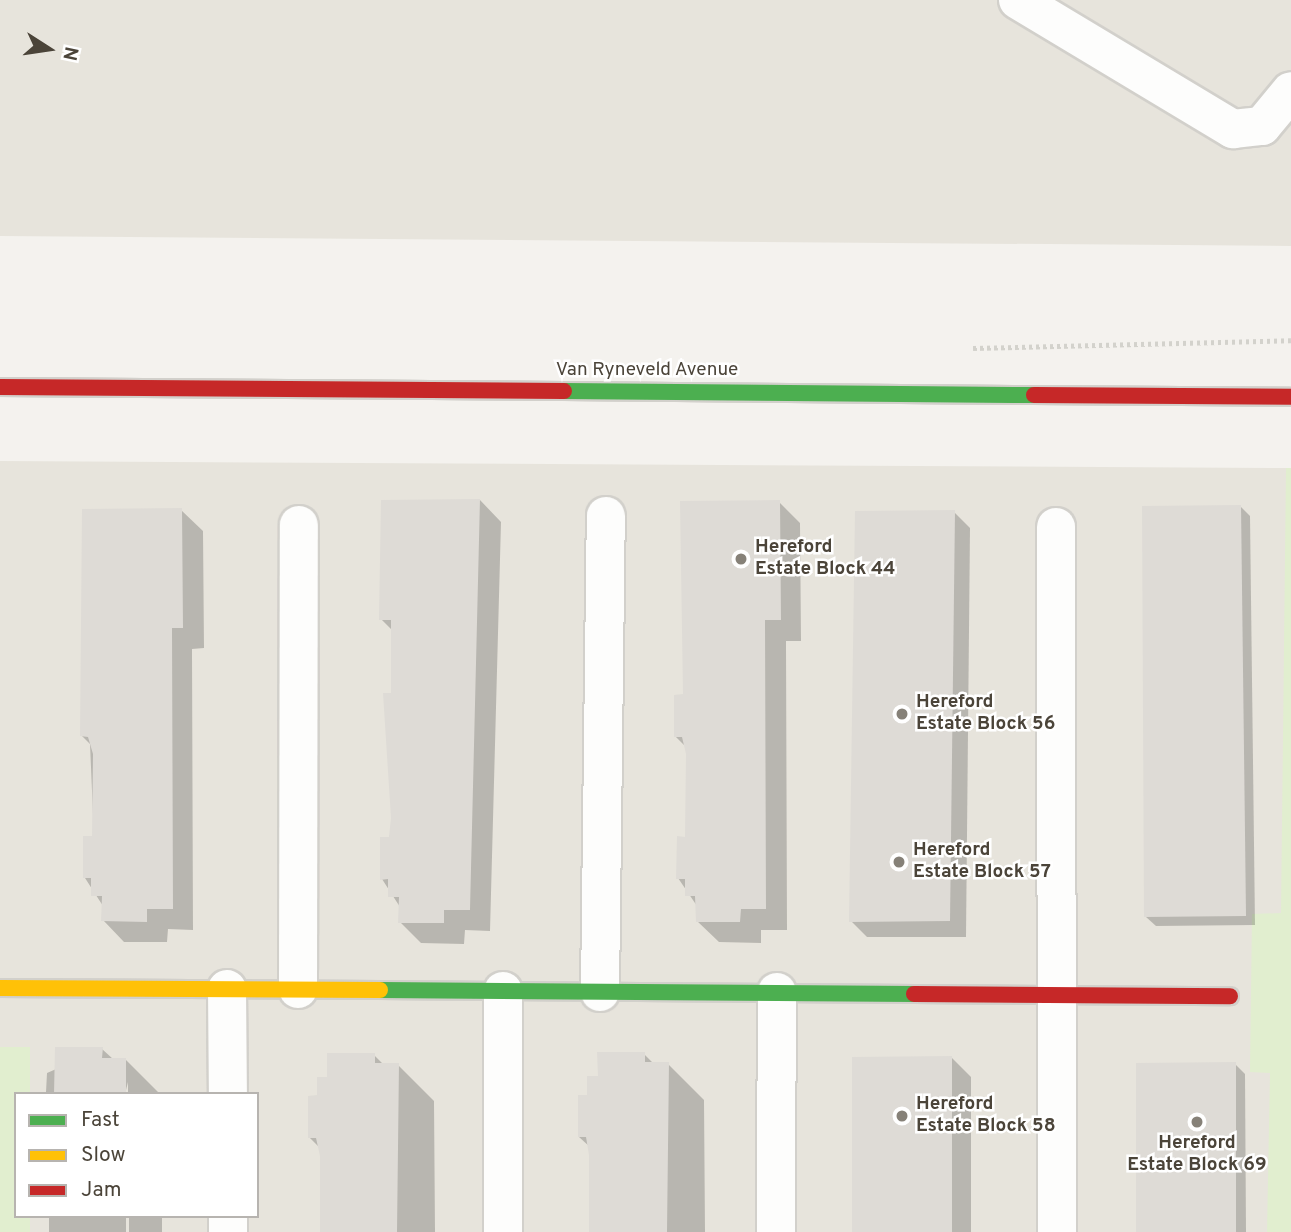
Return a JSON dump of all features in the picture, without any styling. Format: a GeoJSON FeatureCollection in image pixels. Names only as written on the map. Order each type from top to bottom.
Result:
{"type":"FeatureCollection","features":[{"type":"Feature","properties":{"kind":"main road","name":"Van Ryneveld Avenue"},"geometry":{"type":"LineString","coordinates":[[1,387],[1291,397]]}},
{"type":"Feature","properties":{"kind":"main road"},"geometry":{"type":"LineString","coordinates":[[0,988],[1230,996]]}},
{"type":"Feature","properties":{"kind":"street"},"geometry":{"type":"LineString","coordinates":[[1018,0],[1233,129],[1262,126],[1291,90]]}},
{"type":"Feature","properties":{"kind":"street"},"geometry":{"type":"LineString","coordinates":[[600,992],[606,516]]}},
{"type":"Feature","properties":{"kind":"street"},"geometry":{"type":"LineString","coordinates":[[298,989],[299,526]]}},
{"type":"Feature","properties":{"kind":"street"},"geometry":{"type":"LineString","coordinates":[[1056,527],[1057,1232]]}},
{"type":"Feature","properties":{"kind":"street"},"geometry":{"type":"LineString","coordinates":[[227,989],[228,1092]]}},
{"type":"Feature","properties":{"kind":"street"},"geometry":{"type":"LineString","coordinates":[[503,991],[503,1232]]}},
{"type":"Feature","properties":{"kind":"street"},"geometry":{"type":"LineString","coordinates":[[776,1232],[777,992]]}},
{"type":"Feature","properties":{"kind":"shaded area"},"geometry":{"type":"Polygon","coordinates":[[[0,0],[1291,0],[1291,246],[0,236],[0,0]]]}},
{"type":"Feature","properties":{"kind":"shaded area"},"geometry":{"type":"Polygon","coordinates":[[[0,461],[1291,468],[1291,1232],[0,1232],[0,461]]]}},
{"type":"Feature","properties":{"kind":"green space"},"geometry":{"type":"Polygon","coordinates":[[[1286,468],[1291,468],[1291,1232],[1267,1232],[1270,1073],[1250,1072],[1252,914],[1281,913],[1286,468]]]}},
{"type":"Feature","properties":{"kind":"green space"},"geometry":{"type":"Polygon","coordinates":[[[0,1047],[30,1047],[30,1092],[14,1092],[14,1218],[30,1218],[30,1232],[0,1232],[0,1047]]]}},
{"type":"Feature","properties":{"kind":"building"},"geometry":{"type":"Polygon","coordinates":[[[480,499],[470,910],[444,910],[444,923],[398,923],[399,897],[388,897],[388,879],[380,880],[380,837],[389,837],[391,818],[383,693],[391,693],[391,620],[379,620],[381,500],[480,499]]]}},
{"type":"Feature","properties":{"kind":"building"},"geometry":{"type":"Polygon","coordinates":[[[780,500],[781,620],[765,620],[766,909],[741,909],[740,922],[696,922],[695,896],[685,896],[685,879],[676,879],[677,836],[685,837],[686,754],[682,737],[674,737],[674,695],[683,694],[680,501],[780,500]]]}},
{"type":"Feature","properties":{"kind":"building"},"geometry":{"type":"Polygon","coordinates":[[[1241,505],[1246,916],[1144,917],[1142,506],[1241,505]]]}},
{"type":"Feature","properties":{"kind":"building"},"geometry":{"type":"Polygon","coordinates":[[[182,508],[183,628],[172,628],[173,909],[147,909],[147,922],[101,921],[102,896],[91,896],[91,878],[83,878],[83,836],[92,836],[93,754],[88,737],[80,736],[82,509],[182,508]]]}},
{"type":"Feature","properties":{"kind":"building"},"geometry":{"type":"Polygon","coordinates":[[[955,510],[950,921],[849,922],[855,511],[955,510]]]}},
{"type":"Feature","properties":{"kind":"building"},"geometry":{"type":"Polygon","coordinates":[[[55,1047],[103,1047],[102,1058],[126,1058],[126,1092],[54,1092],[55,1047]]]}},
{"type":"Feature","properties":{"kind":"building"},"geometry":{"type":"Polygon","coordinates":[[[597,1052],[645,1052],[645,1062],[669,1062],[667,1232],[589,1232],[589,1155],[586,1137],[578,1137],[578,1095],[587,1095],[587,1076],[598,1076],[597,1052]]]}},
{"type":"Feature","properties":{"kind":"building"},"geometry":{"type":"Polygon","coordinates":[[[327,1053],[375,1053],[375,1063],[399,1063],[397,1232],[320,1232],[320,1156],[316,1138],[308,1138],[308,1096],[317,1095],[317,1077],[327,1077],[327,1053]]]}},
{"type":"Feature","properties":{"kind":"building","name":"Hereford Estate Block 58"},"geometry":{"type":"Polygon","coordinates":[[[952,1056],[952,1232],[852,1232],[852,1057],[952,1056]]]}},
{"type":"Feature","properties":{"kind":"building","name":"Hereford Estate Block 69"},"geometry":{"type":"Polygon","coordinates":[[[1236,1062],[1236,1232],[1136,1232],[1136,1063],[1236,1062]]]}},
{"type":"Feature","properties":{"kind":"traffic: fast"},"geometry":{"type":"LineString","coordinates":[[564,391],[1034,395]]}},
{"type":"Feature","properties":{"kind":"traffic: fast"},"geometry":{"type":"LineString","coordinates":[[380,990],[914,994]]}},
{"type":"Feature","properties":{"kind":"traffic: slow"},"geometry":{"type":"LineString","coordinates":[[0,988],[380,990]]}},
{"type":"Feature","properties":{"kind":"traffic: jam"},"geometry":{"type":"LineString","coordinates":[[0,387],[564,391]]}},
{"type":"Feature","properties":{"kind":"traffic: jam"},"geometry":{"type":"LineString","coordinates":[[1034,395],[1291,397]]}},
{"type":"Feature","properties":{"kind":"traffic: jam"},"geometry":{"type":"LineString","coordinates":[[914,994],[1230,996]]}},
{"type":"Feature","properties":{"kind":"place","name":"Hereford Estate Block 44"},"geometry":{"type":"Point","coordinates":[741,559]}},
{"type":"Feature","properties":{"kind":"place","name":"Hereford Estate Block 56"},"geometry":{"type":"Point","coordinates":[902,714]}},
{"type":"Feature","properties":{"kind":"place","name":"Hereford Estate Block 57"},"geometry":{"type":"Point","coordinates":[899,862]}},
{"type":"Feature","properties":{"kind":"place","name":"Hereford Estate Block 58"},"geometry":{"type":"Point","coordinates":[902,1116]}},
{"type":"Feature","properties":{"kind":"place","name":"Hereford Estate Block 69"},"geometry":{"type":"Point","coordinates":[1197,1122]}}]}
